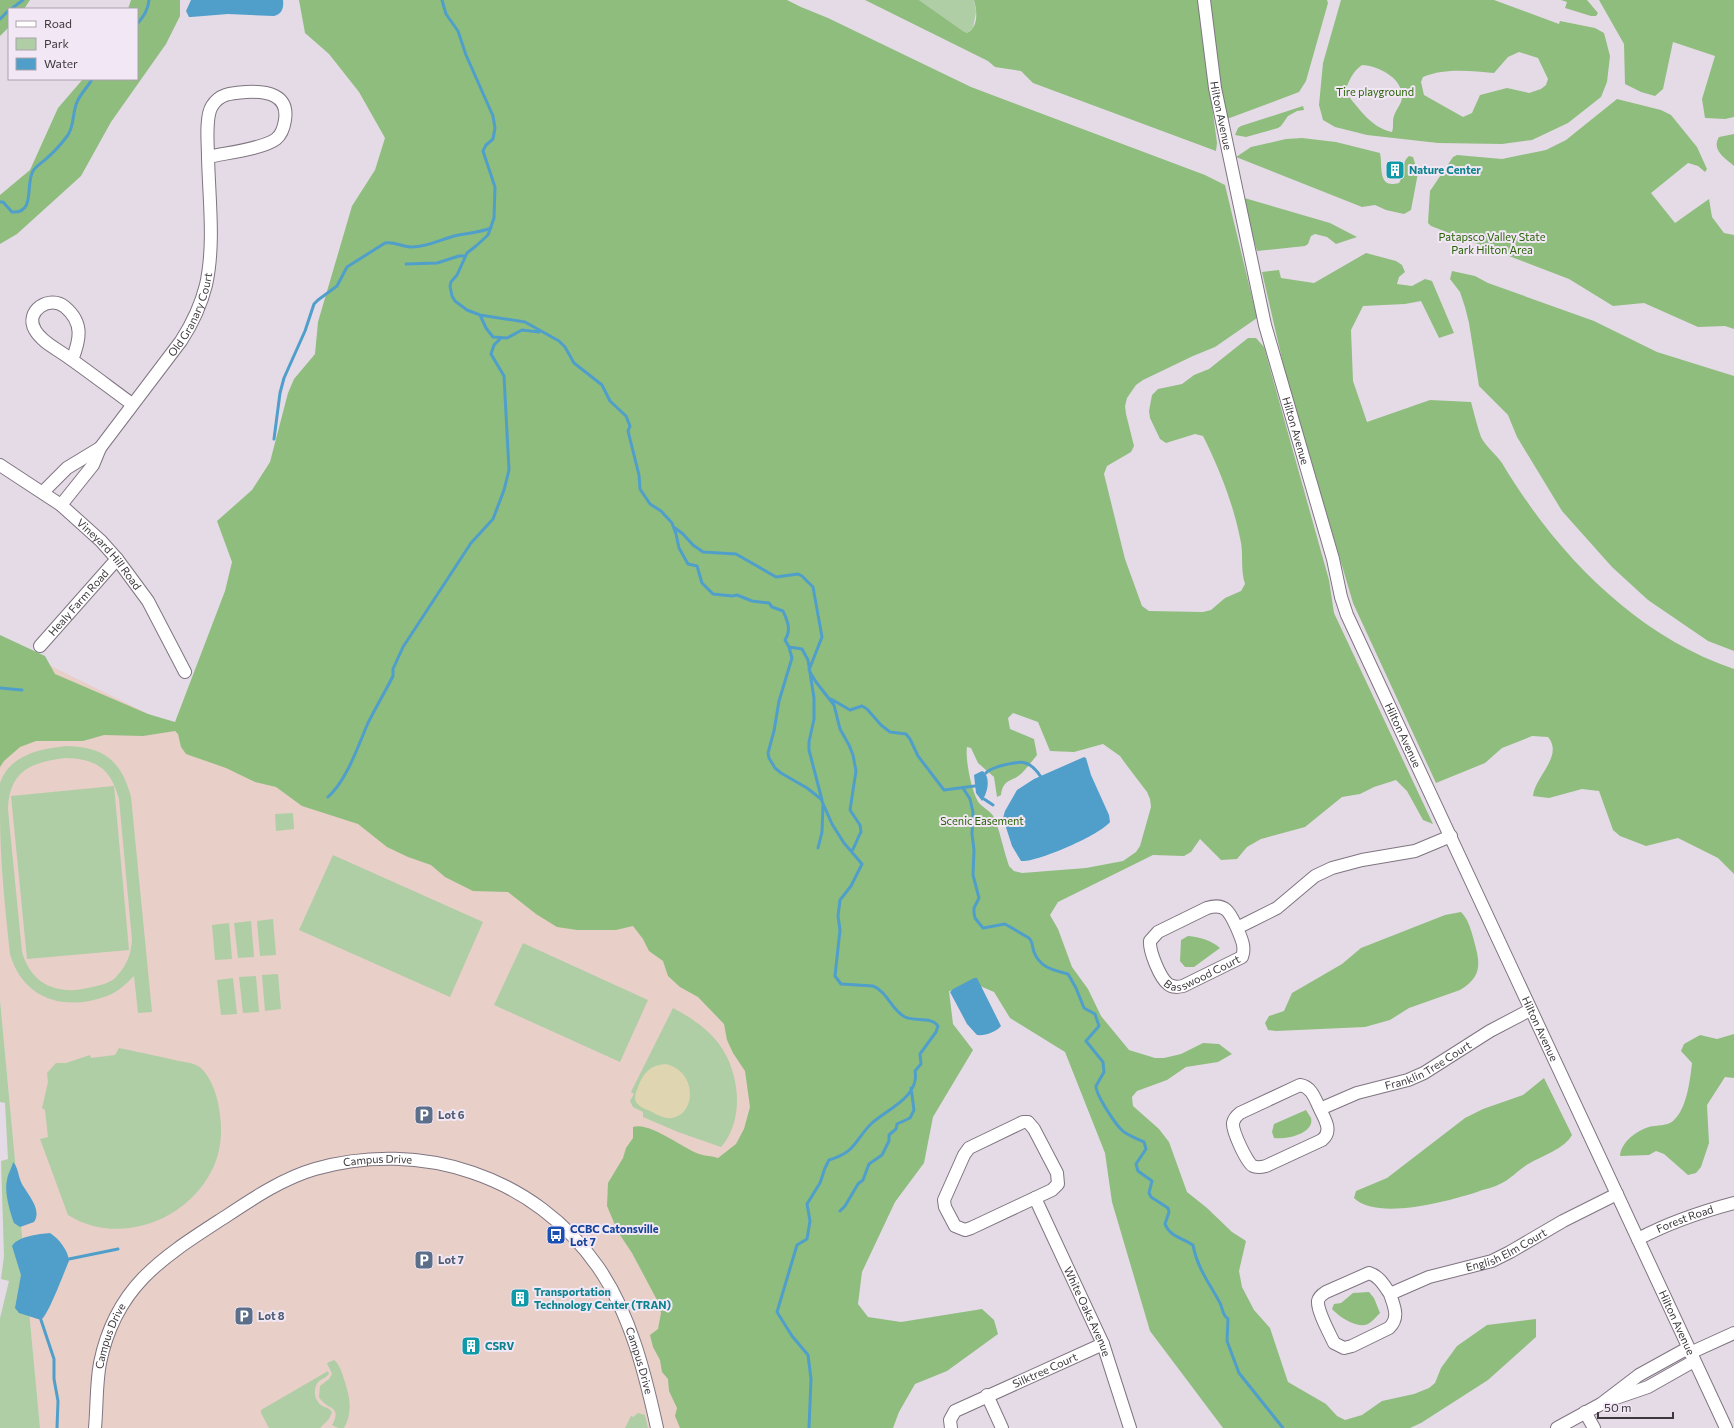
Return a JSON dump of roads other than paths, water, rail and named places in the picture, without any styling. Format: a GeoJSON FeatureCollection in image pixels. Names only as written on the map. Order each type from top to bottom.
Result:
{"type":"FeatureCollection","features":[{"type":"Feature","properties":{"kind":"street","name":"Hilton Avenue"},"geometry":{"type":"LineString","coordinates":[[1204,0],[1215,88],[1265,324],[1333,559],[1341,597],[1347,615],[1726,1428]]}},
{"type":"Feature","properties":{"kind":"street","name":"Old Granary Court"},"geometry":{"type":"LineString","coordinates":[[61,505],[93,465],[100,448],[132,404],[160,370],[181,341],[200,304],[209,270],[210,226],[208,157],[208,115],[210,108],[220,97],[229,93],[261,91],[277,97],[283,104],[286,111],[286,119],[284,127],[276,139],[258,147],[208,157]]}},
{"type":"Feature","properties":{"kind":"street"},"geometry":{"type":"LineString","coordinates":[[72,360],[78,346],[80,335],[73,316],[59,302],[50,301],[43,303],[34,314],[32,321],[39,336],[132,404]]}},
{"type":"Feature","properties":{"kind":"street","name":"Old Granary Court"},"geometry":{"type":"LineString","coordinates":[[43,492],[67,468],[100,448]]}},
{"type":"Feature","properties":{"kind":"street","name":"Vineyard Hill Road"},"geometry":{"type":"LineString","coordinates":[[0,465],[61,505],[101,541],[117,559],[148,601],[185,672]]}},
{"type":"Feature","properties":{"kind":"street","name":"Healy Farm Road"},"geometry":{"type":"LineString","coordinates":[[40,646],[117,559]]}},
{"type":"Feature","properties":{"kind":"street"},"geometry":{"type":"LineString","coordinates":[[1236,928],[1271,911],[1315,876],[1332,868],[1362,860],[1415,850],[1451,836]]}},
{"type":"Feature","properties":{"kind":"street","name":"Basswood Court"},"geometry":{"type":"LineString","coordinates":[[1216,905],[1223,907],[1230,914],[1236,928],[1244,944],[1242,957],[1183,986],[1176,987],[1169,985],[1164,980],[1149,948],[1150,941],[1158,932],[1216,905]]}},
{"type":"Feature","properties":{"kind":"street","name":"Franklin Tree Court"},"geometry":{"type":"LineString","coordinates":[[1320,1109],[1358,1093],[1408,1080],[1424,1073],[1490,1031],[1530,1010]]}},
{"type":"Feature","properties":{"kind":"street"},"geometry":{"type":"LineString","coordinates":[[1300,1085],[1306,1086],[1311,1091],[1320,1109],[1327,1124],[1328,1130],[1326,1136],[1322,1140],[1259,1168],[1253,1166],[1248,1161],[1234,1131],[1234,1118],[1240,1113],[1300,1085]]}},
{"type":"Feature","properties":{"kind":"street"},"geometry":{"type":"LineString","coordinates":[[1023,1122],[1028,1122],[1034,1128],[1058,1177],[1056,1186],[1035,1198],[965,1230],[955,1226],[944,1202],[964,1155],[969,1148],[1023,1122]]}},
{"type":"Feature","properties":{"kind":"street","name":"Campus Drive"},"geometry":{"type":"LineString","coordinates":[[96,1428],[100,1365],[107,1336],[118,1312],[131,1291],[148,1272],[167,1255],[210,1226],[281,1183],[313,1169],[365,1159],[392,1158],[423,1160],[456,1167],[485,1177],[530,1200],[569,1231],[598,1267],[619,1304],[640,1364],[657,1428]]}},
{"type":"Feature","properties":{"kind":"street","name":"English Elm Court"},"geometry":{"type":"LineString","coordinates":[[1390,1294],[1429,1277],[1492,1261],[1516,1249],[1568,1218],[1617,1194]]}},
{"type":"Feature","properties":{"kind":"street","name":"White Oaks Avenue"},"geometry":{"type":"LineString","coordinates":[[1035,1198],[1103,1344],[1130,1428]]}},
{"type":"Feature","properties":{"kind":"street","name":"Forest Road"},"geometry":{"type":"LineString","coordinates":[[1638,1239],[1664,1225],[1692,1214],[1734,1202]]}},
{"type":"Feature","properties":{"kind":"street"},"geometry":{"type":"LineString","coordinates":[[1369,1273],[1375,1275],[1390,1294],[1396,1319],[1389,1328],[1352,1346],[1344,1348],[1334,1343],[1319,1308],[1318,1300],[1321,1296],[1326,1292],[1369,1273]]}},
{"type":"Feature","properties":{"kind":"street"},"geometry":{"type":"LineString","coordinates":[[1557,1428],[1601,1404],[1648,1387],[1691,1354],[1734,1333]]}},
{"type":"Feature","properties":{"kind":"street","name":"Silktree Court"},"geometry":{"type":"LineString","coordinates":[[951,1428],[950,1420],[955,1411],[987,1395],[1103,1344]]}},
{"type":"Feature","properties":{"kind":"street"},"geometry":{"type":"LineString","coordinates":[[987,1395],[1002,1428]]}},
{"type":"Feature","properties":{"kind":"street"},"geometry":{"type":"LineString","coordinates":[[1585,1412],[1594,1428]]}},
{"type":"Feature","properties":{"kind":"water"},"geometry":{"type":"Polygon","coordinates":[[[191,0],[283,0],[283,6],[281,12],[274,16],[228,14],[189,17],[186,11],[191,0]]]}},
{"type":"Feature","properties":{"kind":"water"},"geometry":{"type":"Polygon","coordinates":[[[1084,757],[1086,758],[1091,775],[1109,815],[1110,822],[1094,834],[1081,841],[1040,858],[1021,861],[1012,846],[1003,818],[1005,811],[1017,790],[1034,779],[1084,757]]]}},
{"type":"Feature","properties":{"kind":"water"},"geometry":{"type":"Polygon","coordinates":[[[982,771],[986,775],[988,783],[987,790],[982,801],[976,793],[974,775],[982,771]]]}},
{"type":"Feature","properties":{"kind":"water"},"geometry":{"type":"Polygon","coordinates":[[[974,978],[977,978],[1001,1026],[993,1032],[983,1035],[977,1035],[967,1024],[950,992],[974,978]]]}},
{"type":"Feature","properties":{"kind":"water"},"geometry":{"type":"Polygon","coordinates":[[[13,1162],[21,1182],[33,1201],[36,1212],[34,1222],[20,1227],[14,1223],[7,1196],[6,1185],[13,1162]]]}},
{"type":"Feature","properties":{"kind":"water"},"geometry":{"type":"Polygon","coordinates":[[[50,1233],[57,1238],[62,1245],[67,1253],[69,1261],[52,1302],[41,1320],[19,1313],[15,1308],[21,1275],[12,1246],[24,1238],[50,1233]]]}},
{"type":"Feature","properties":{"kind":"waterway"},"geometry":{"type":"LineString","coordinates":[[12,8],[23,0]]}},
{"type":"Feature","properties":{"kind":"waterway"},"geometry":{"type":"LineString","coordinates":[[138,23],[148,7],[149,0]]}},
{"type":"Feature","properties":{"kind":"waterway"},"geometry":{"type":"LineString","coordinates":[[442,0],[446,14],[458,31],[466,55],[493,116],[495,128],[493,139],[486,145],[483,151],[495,187],[494,218],[488,235],[467,253],[457,275],[451,282],[450,286],[452,296],[455,301],[467,310],[480,315],[525,322],[559,341],[565,347],[574,363],[602,385],[610,401],[626,416],[630,426],[628,431],[639,475],[640,489],[650,504],[661,511],[672,523],[679,548],[688,564],[697,566],[702,583],[713,594],[732,596],[737,595],[752,601],[769,603],[772,607],[783,611],[788,629],[785,640],[792,658],[779,701],[774,731],[768,753],[769,758],[775,768],[781,773],[807,788],[821,799],[832,824],[844,843],[862,864],[851,886],[840,900],[838,916],[840,930],[835,976],[841,984],[873,986],[882,992],[900,1014],[913,1019],[931,1021],[938,1026],[936,1032],[920,1054],[921,1064],[915,1071],[913,1088],[908,1095],[872,1123],[850,1149],[838,1157],[829,1160],[820,1183],[807,1204],[810,1221],[807,1239],[797,1245],[777,1312],[792,1336],[808,1355],[811,1379],[809,1428]]}},
{"type":"Feature","properties":{"kind":"waterway"},"geometry":{"type":"LineString","coordinates":[[0,19],[8,11]]}},
{"type":"Feature","properties":{"kind":"waterway"},"geometry":{"type":"LineString","coordinates":[[0,202],[3,202],[12,212],[19,211],[24,208],[27,203],[33,171],[68,135],[72,126],[76,104],[92,80]]}},
{"type":"Feature","properties":{"kind":"waterway"},"geometry":{"type":"LineString","coordinates":[[274,439],[280,393],[284,378],[305,331],[314,304],[337,286],[347,267],[385,243],[408,247],[418,247],[454,236],[491,228]]}},
{"type":"Feature","properties":{"kind":"waterway"},"geometry":{"type":"LineString","coordinates":[[406,264],[437,263],[459,256],[465,256]]}},
{"type":"Feature","properties":{"kind":"waterway"},"geometry":{"type":"LineString","coordinates":[[480,315],[486,328],[493,337],[507,338],[522,330],[539,332]]}},
{"type":"Feature","properties":{"kind":"waterway"},"geometry":{"type":"LineString","coordinates":[[328,797],[341,782],[368,723],[393,676],[393,669],[403,647],[471,543],[493,519],[504,490],[509,470],[504,376],[491,354],[494,345],[501,338]]}},
{"type":"Feature","properties":{"kind":"waterway"},"geometry":{"type":"LineString","coordinates":[[675,528],[703,552],[736,554],[776,577],[798,574],[813,587],[822,637],[809,670]]}},
{"type":"Feature","properties":{"kind":"waterway"},"geometry":{"type":"LineString","coordinates":[[789,647],[802,649],[808,660],[814,698],[814,719],[809,742],[809,750],[822,800]]}},
{"type":"Feature","properties":{"kind":"waterway"},"geometry":{"type":"LineString","coordinates":[[810,672],[834,705],[840,729],[853,755],[856,771],[850,810],[860,825],[861,832],[852,851]]}},
{"type":"Feature","properties":{"kind":"waterway"},"geometry":{"type":"LineString","coordinates":[[0,688],[22,690]]}},
{"type":"Feature","properties":{"kind":"waterway"},"geometry":{"type":"LineString","coordinates":[[831,699],[850,710],[862,706],[867,709],[881,725],[890,732],[906,734],[918,756],[944,790],[975,786]]}},
{"type":"Feature","properties":{"kind":"waterway"},"geometry":{"type":"LineString","coordinates":[[986,773],[1000,766],[1023,762],[1037,771],[1041,777]]}},
{"type":"Feature","properties":{"kind":"waterway"},"geometry":{"type":"LineString","coordinates":[[963,788],[970,799],[973,812],[973,875],[979,898],[974,908],[975,918],[983,928],[1005,924],[1029,938],[1034,952],[1040,962],[1048,968],[1068,974],[1076,988],[1084,1008],[1095,1014],[1099,1026],[1086,1041],[1103,1062],[1104,1072],[1096,1086],[1099,1096],[1120,1129],[1144,1142],[1146,1149],[1136,1164],[1138,1171],[1152,1181],[1149,1193],[1151,1197],[1168,1208],[1169,1212],[1165,1224],[1167,1228],[1173,1235],[1193,1245],[1204,1276],[1228,1319],[1227,1341],[1239,1373],[1283,1428]]}},
{"type":"Feature","properties":{"kind":"waterway"},"geometry":{"type":"LineString","coordinates":[[984,799],[993,805]]}},
{"type":"Feature","properties":{"kind":"waterway"},"geometry":{"type":"LineString","coordinates":[[818,848],[822,832],[823,805]]}},
{"type":"Feature","properties":{"kind":"waterway"},"geometry":{"type":"LineString","coordinates":[[840,1211],[845,1206],[858,1184],[863,1180],[869,1164],[882,1155],[889,1141],[889,1135],[896,1129],[897,1124],[910,1118],[914,1110],[911,1088]]}},
{"type":"Feature","properties":{"kind":"waterway"},"geometry":{"type":"LineString","coordinates":[[69,1259],[118,1249]]}},
{"type":"Feature","properties":{"kind":"waterway"},"geometry":{"type":"LineString","coordinates":[[41,1320],[54,1359],[54,1379],[58,1401],[57,1428]]}},
{"type":"Feature","properties":{"kind":"place","name":"Nature Center"},"geometry":{"type":"Point","coordinates":[1395,170]}},
{"type":"Feature","properties":{"kind":"place","name":"Lot 6"},"geometry":{"type":"Point","coordinates":[424,1115]}},
{"type":"Feature","properties":{"kind":"place","name":"CCBC Catonsville Lot 7"},"geometry":{"type":"Point","coordinates":[556,1235]}},
{"type":"Feature","properties":{"kind":"place","name":"Lot 7"},"geometry":{"type":"Point","coordinates":[424,1260]}},
{"type":"Feature","properties":{"kind":"place","name":"Transportation Technology Center (TRAN)"},"geometry":{"type":"Point","coordinates":[520,1298]}},
{"type":"Feature","properties":{"kind":"place","name":"Lot 8"},"geometry":{"type":"Point","coordinates":[244,1316]}},
{"type":"Feature","properties":{"kind":"place","name":"CSRV"},"geometry":{"type":"Point","coordinates":[471,1346]}},
{"type":"Feature","properties":{"kind":"park label","name":"Tire playground"},"geometry":{"type":"Point","coordinates":[1375,92]}},
{"type":"Feature","properties":{"kind":"park label","name":"Patapsco Valley State Park Hilton Area"},"geometry":{"type":"Point","coordinates":[1492,243]}},
{"type":"Feature","properties":{"kind":"park label","name":"Scenic Easement"},"geometry":{"type":"Point","coordinates":[982,821]}}]}
